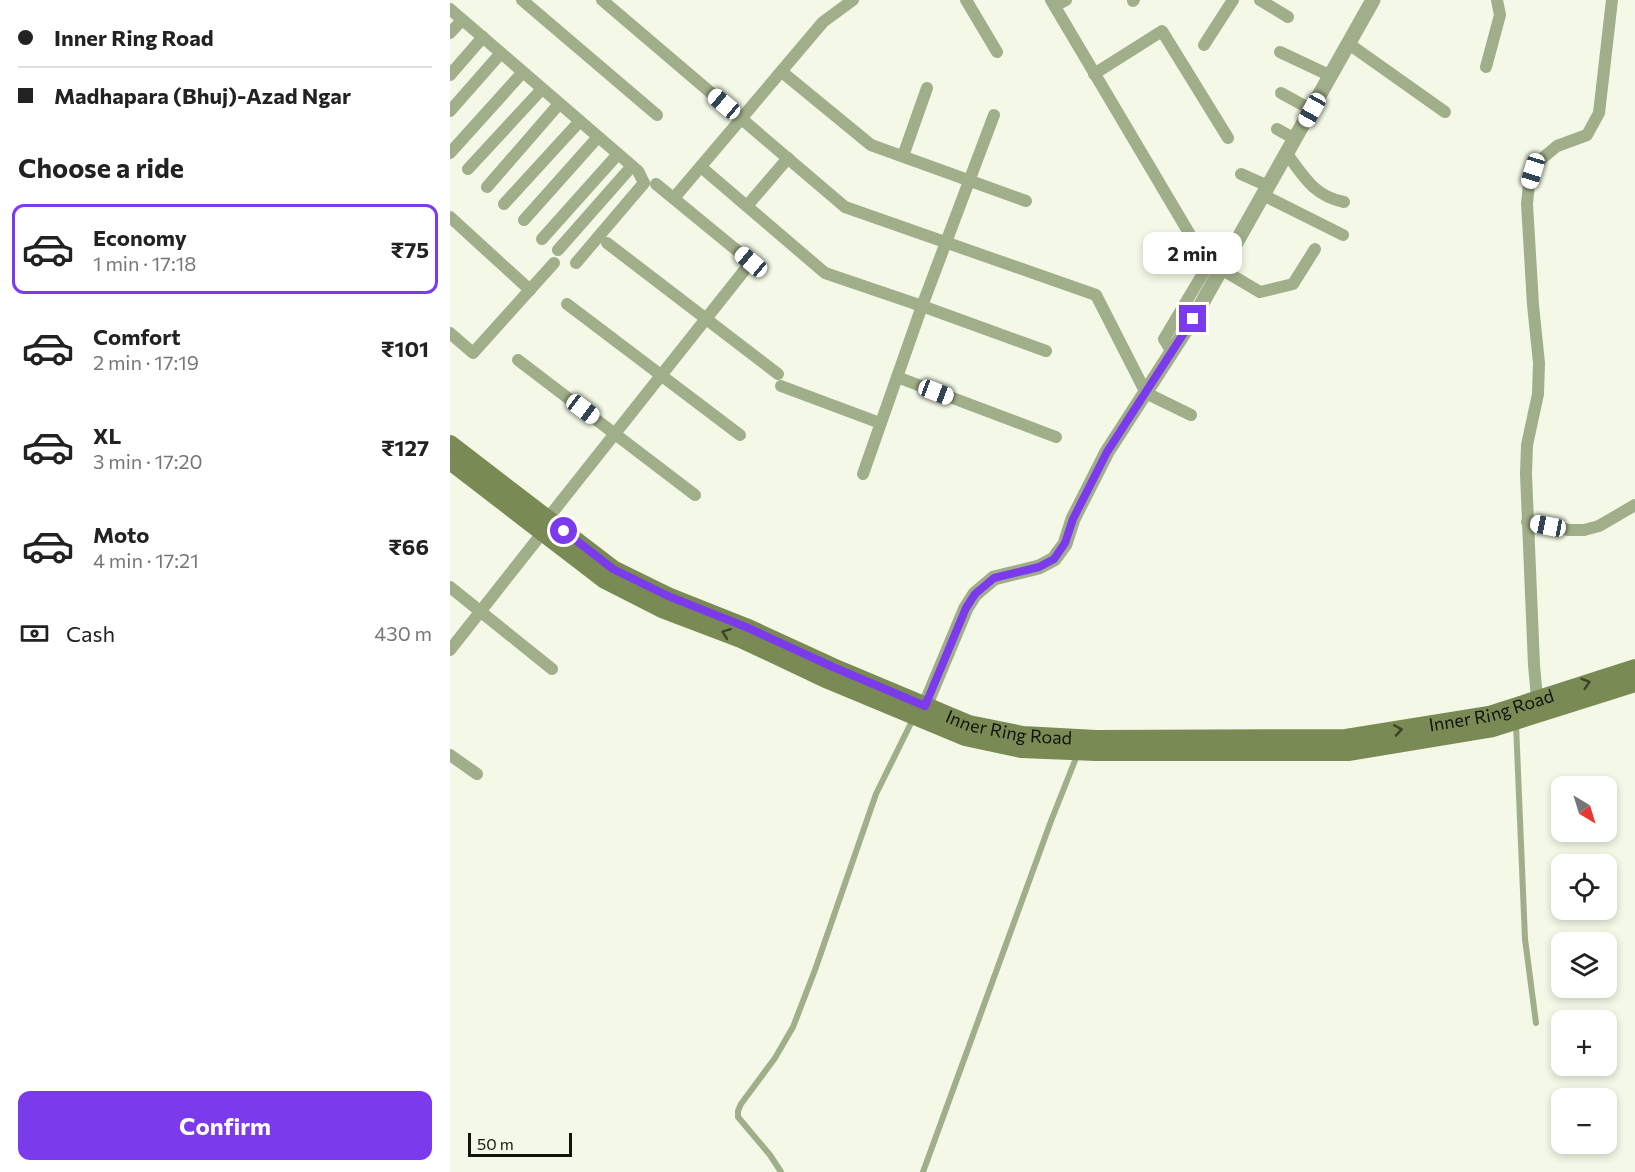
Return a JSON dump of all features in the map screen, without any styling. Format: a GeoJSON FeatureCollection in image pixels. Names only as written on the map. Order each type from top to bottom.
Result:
{"type":"FeatureCollection","features":[{"type":"Feature","properties":{"kind":"main road","name":"Inner Ring Road"},"geometry":{"type":"LineString","coordinates":[[450,444],[605,580],[663,609],[741,639],[828,680],[920,711],[1023,735],[1096,739],[1346,738],[1489,714],[1635,668]]}},
{"type":"Feature","properties":{"kind":"main road","name":"Inner Ring Road"},"geometry":{"type":"LineString","coordinates":[[450,461],[545,525]]}},
{"type":"Feature","properties":{"kind":"main road","name":"Inner Ring Road"},"geometry":{"type":"LineString","coordinates":[[920,711],[965,737],[1021,749],[1079,752],[1348,752],[1492,728],[1635,683]]}},
{"type":"Feature","properties":{"kind":"street"},"geometry":{"type":"LineString","coordinates":[[522,0],[657,115]]}},
{"type":"Feature","properties":{"kind":"street"},"geometry":{"type":"LineString","coordinates":[[602,0],[845,207],[1096,295],[1146,393],[1191,414]]}},
{"type":"Feature","properties":{"kind":"street"},"geometry":{"type":"LineString","coordinates":[[674,198],[823,22],[854,0]]}},
{"type":"Feature","properties":{"kind":"street"},"geometry":{"type":"LineString","coordinates":[[966,0],[997,52]]}},
{"type":"Feature","properties":{"kind":"street"},"geometry":{"type":"LineString","coordinates":[[1066,0],[1053,3],[1208,265],[1164,339],[1172,352]]}},
{"type":"Feature","properties":{"kind":"street"},"geometry":{"type":"LineString","coordinates":[[1204,45],[1233,0]]}},
{"type":"Feature","properties":{"kind":"street"},"geometry":{"type":"LineString","coordinates":[[1260,0],[1288,17]]}},
{"type":"Feature","properties":{"kind":"street"},"geometry":{"type":"LineString","coordinates":[[920,711],[966,608],[975,594],[994,578],[1039,567],[1054,559],[1065,543],[1073,519],[1107,452],[1172,352],[1221,269],[1373,0]]}},
{"type":"Feature","properties":{"kind":"street"},"geometry":{"type":"LineString","coordinates":[[1486,67],[1500,15],[1497,0]]}},
{"type":"Feature","properties":{"kind":"street"},"geometry":{"type":"LineString","coordinates":[[1537,698],[1527,522],[1527,445],[1538,394],[1539,363],[1527,204],[1529,184],[1539,161],[1557,146],[1587,135],[1599,113],[1612,0]]}},
{"type":"Feature","properties":{"kind":"street"},"geometry":{"type":"LineString","coordinates":[[450,9],[638,171],[644,183],[576,263]]}},
{"type":"Feature","properties":{"kind":"street"},"geometry":{"type":"LineString","coordinates":[[450,33],[462,20]]}},
{"type":"Feature","properties":{"kind":"street"},"geometry":{"type":"LineString","coordinates":[[1094,74],[1162,31],[1228,138]]}},
{"type":"Feature","properties":{"kind":"street"},"geometry":{"type":"LineString","coordinates":[[450,75],[483,37]]}},
{"type":"Feature","properties":{"kind":"street"},"geometry":{"type":"LineString","coordinates":[[1349,44],[1445,112]]}},
{"type":"Feature","properties":{"kind":"street"},"geometry":{"type":"LineString","coordinates":[[1280,52],[1331,76]]}},
{"type":"Feature","properties":{"kind":"street"},"geometry":{"type":"LineString","coordinates":[[450,111],[501,53]]}},
{"type":"Feature","properties":{"kind":"street"},"geometry":{"type":"LineString","coordinates":[[450,153],[523,72]]}},
{"type":"Feature","properties":{"kind":"street"},"geometry":{"type":"LineString","coordinates":[[782,72],[871,145],[1026,201]]}},
{"type":"Feature","properties":{"kind":"street"},"geometry":{"type":"LineString","coordinates":[[903,156],[927,88]]}},
{"type":"Feature","properties":{"kind":"street"},"geometry":{"type":"LineString","coordinates":[[468,170],[542,89]]}},
{"type":"Feature","properties":{"kind":"street"},"geometry":{"type":"LineString","coordinates":[[1281,93],[1312,110]]}},
{"type":"Feature","properties":{"kind":"street"},"geometry":{"type":"LineString","coordinates":[[486,186],[559,104]]}},
{"type":"Feature","properties":{"kind":"street"},"geometry":{"type":"LineString","coordinates":[[863,474],[922,306],[994,115]]}},
{"type":"Feature","properties":{"kind":"street"},"geometry":{"type":"LineString","coordinates":[[504,204],[580,121]]}},
{"type":"Feature","properties":{"kind":"street"},"geometry":{"type":"LineString","coordinates":[[1277,129],[1295,139]]}},
{"type":"Feature","properties":{"kind":"street"},"geometry":{"type":"LineString","coordinates":[[524,220],[598,137]]}},
{"type":"Feature","properties":{"kind":"street"},"geometry":{"type":"LineString","coordinates":[[542,239],[618,154]]}},
{"type":"Feature","properties":{"kind":"street"},"geometry":{"type":"LineString","coordinates":[[1287,154],[1315,189],[1324,196],[1344,202]]}},
{"type":"Feature","properties":{"kind":"street"},"geometry":{"type":"LineString","coordinates":[[747,206],[788,158]]}},
{"type":"Feature","properties":{"kind":"street"},"geometry":{"type":"LineString","coordinates":[[558,250],[632,166]]}},
{"type":"Feature","properties":{"kind":"street"},"geometry":{"type":"LineString","coordinates":[[701,166],[825,273],[1046,351]]}},
{"type":"Feature","properties":{"kind":"street"},"geometry":{"type":"LineString","coordinates":[[1241,174],[1343,235]]}},
{"type":"Feature","properties":{"kind":"street"},"geometry":{"type":"LineString","coordinates":[[450,650],[616,433],[751,262],[656,183]]}},
{"type":"Feature","properties":{"kind":"street"},"geometry":{"type":"LineString","coordinates":[[450,217],[530,290]]}},
{"type":"Feature","properties":{"kind":"street"},"geometry":{"type":"LineString","coordinates":[[607,243],[780,380],[880,423]]}},
{"type":"Feature","properties":{"kind":"street"},"geometry":{"type":"LineString","coordinates":[[1221,269],[1260,292],[1293,284],[1315,249]]}},
{"type":"Feature","properties":{"kind":"street"},"geometry":{"type":"LineString","coordinates":[[450,333],[473,353],[554,263]]}},
{"type":"Feature","properties":{"kind":"street"},"geometry":{"type":"LineString","coordinates":[[567,304],[740,435]]}},
{"type":"Feature","properties":{"kind":"street"},"geometry":{"type":"LineString","coordinates":[[518,360],[695,495]]}},
{"type":"Feature","properties":{"kind":"street"},"geometry":{"type":"LineString","coordinates":[[897,377],[1056,437]]}},
{"type":"Feature","properties":{"kind":"street"},"geometry":{"type":"LineString","coordinates":[[1527,522],[1584,530],[1599,526],[1635,506]]}},
{"type":"Feature","properties":{"kind":"street"},"geometry":{"type":"LineString","coordinates":[[450,587],[552,669]]}},
{"type":"Feature","properties":{"kind":"street"},"geometry":{"type":"LineString","coordinates":[[450,755],[477,774]]}},
{"type":"Feature","properties":{"kind":"lane"},"geometry":{"type":"LineString","coordinates":[[781,1172],[770,1155],[738,1118],[738,1111],[775,1058],[793,1027],[876,794],[920,711]]}},
{"type":"Feature","properties":{"kind":"lane"},"geometry":{"type":"LineString","coordinates":[[1516,720],[1525,939],[1536,1023]]}},
{"type":"Feature","properties":{"kind":"lane"},"geometry":{"type":"LineString","coordinates":[[923,1172],[1051,821],[1079,752]]}},
{"type":"Feature","properties":{"kind":"route"},"geometry":{"type":"LineString","coordinates":[[564,531],[613,569],[668,596],[746,627],[925,706],[966,608],[975,594],[994,578],[1039,567],[1054,559],[1065,543],[1085,492],[1107,452],[1193,319]]}}]}
